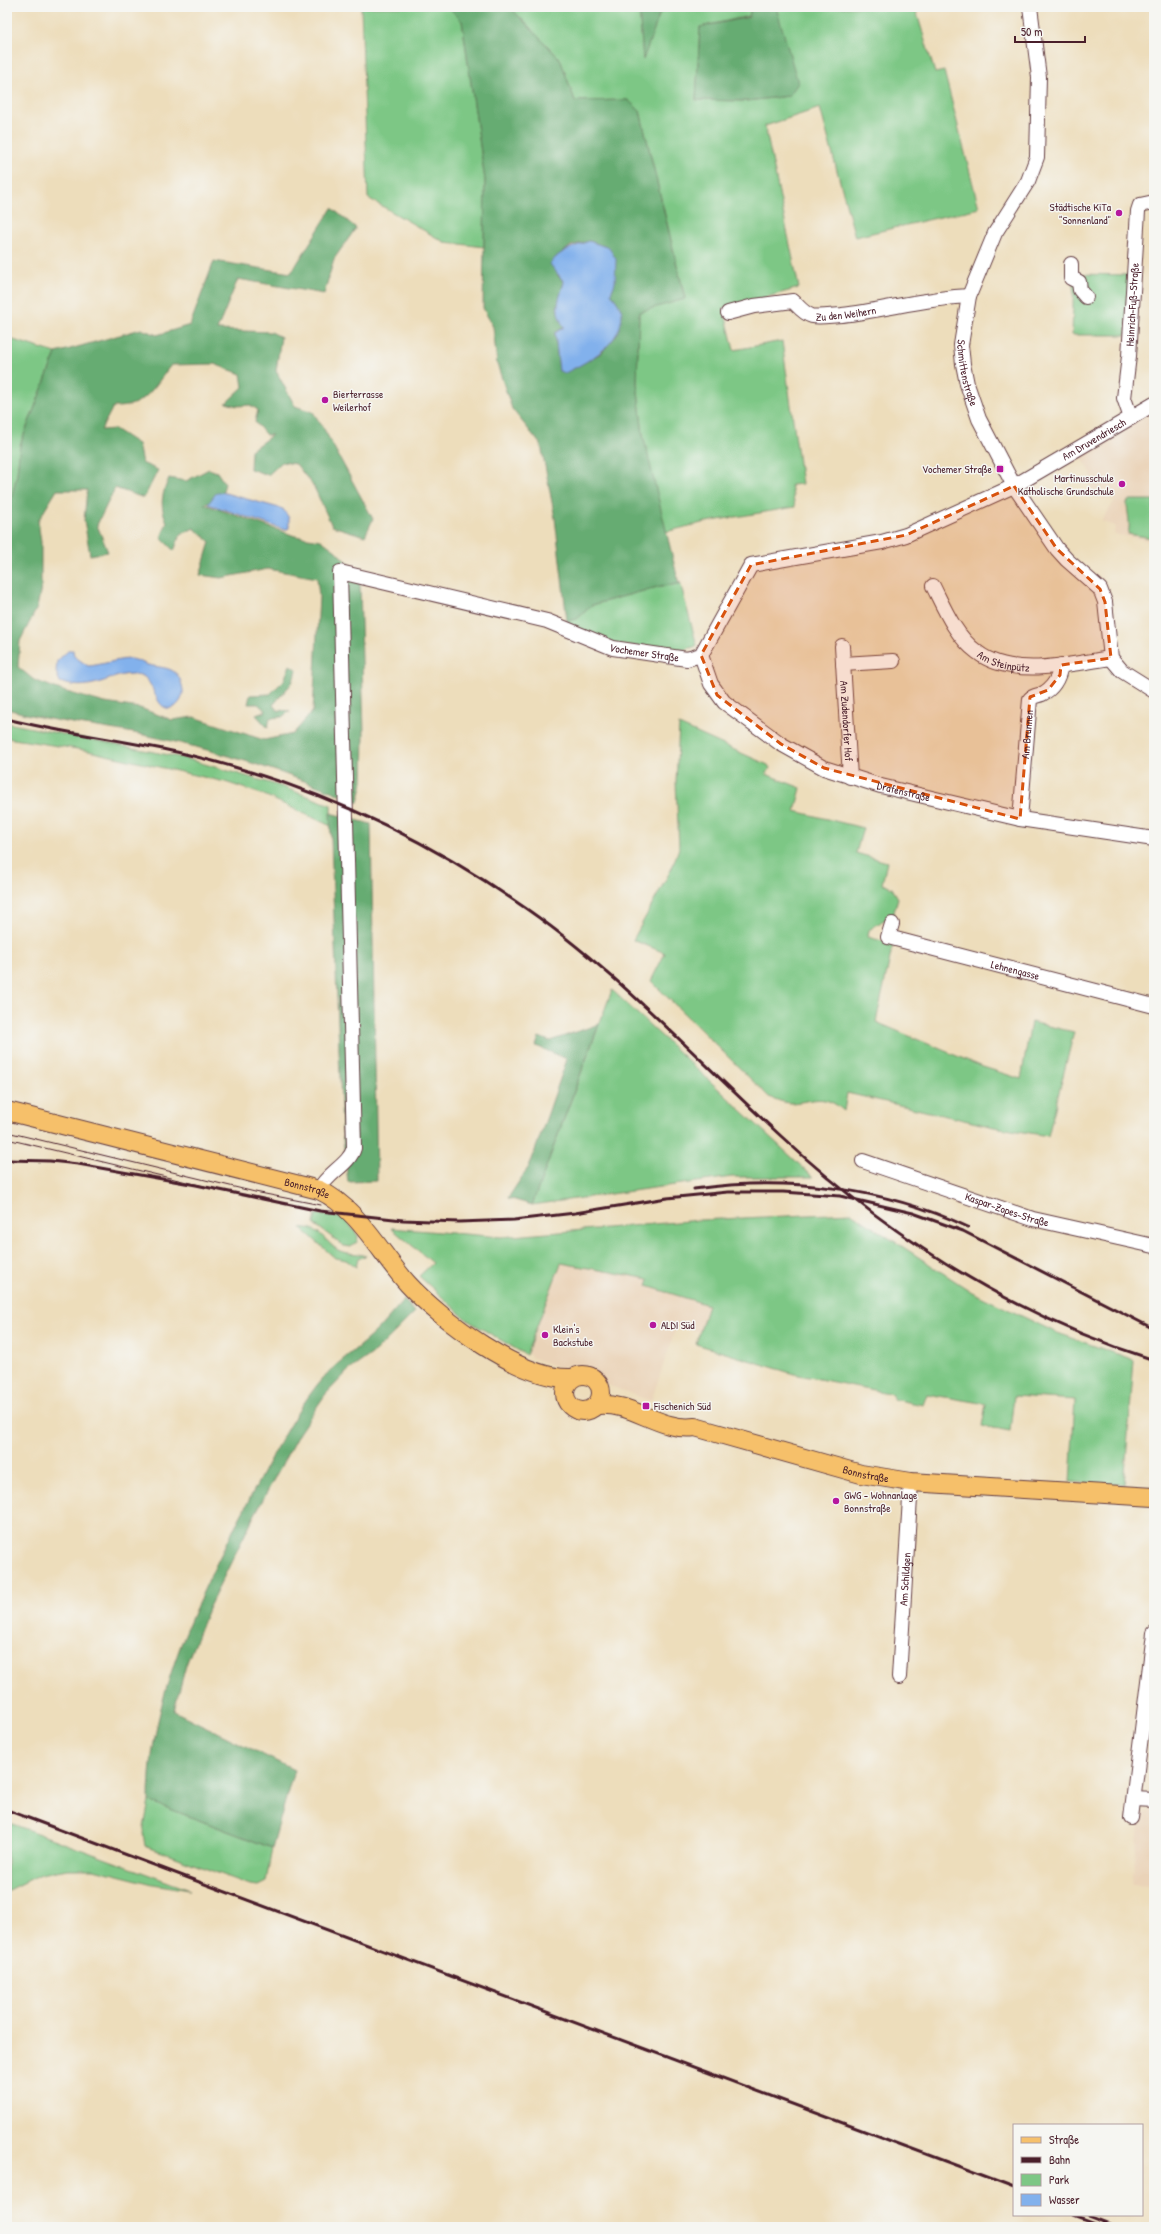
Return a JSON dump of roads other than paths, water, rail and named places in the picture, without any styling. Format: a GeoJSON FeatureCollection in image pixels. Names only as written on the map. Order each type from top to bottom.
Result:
{"type":"FeatureCollection","features":[{"type":"Feature","properties":{"kind":"main road","name":"Bonnstraße"},"geometry":{"type":"LineString","coordinates":[[7,1111],[319,1190],[340,1202],[409,1285],[457,1327],[485,1346],[514,1362],[547,1376],[571,1378]]}},
{"type":"Feature","properties":{"kind":"main road"},"geometry":{"type":"LineString","coordinates":[[577,1375],[589,1375],[601,1386],[602,1396],[597,1405],[587,1411],[575,1409],[570,1406],[565,1396],[567,1383],[571,1378],[577,1375]]}},
{"type":"Feature","properties":{"kind":"main road","name":"Bonnstraße"},"geometry":{"type":"LineString","coordinates":[[547,1376],[565,1396]]}},
{"type":"Feature","properties":{"kind":"main road","name":"Bonnstraße"},"geometry":{"type":"LineString","coordinates":[[601,1386],[634,1410]]}},
{"type":"Feature","properties":{"kind":"main road","name":"Bonnstraße"},"geometry":{"type":"LineString","coordinates":[[597,1405],[606,1404],[634,1410],[674,1427],[695,1427],[861,1474],[911,1482],[1154,1497]]}},
{"type":"Feature","properties":{"kind":"street","name":"Schmittenstraße"},"geometry":{"type":"LineString","coordinates":[[1030,7],[1039,77],[1037,157],[1028,182],[995,233],[969,296],[961,345],[967,384],[980,419],[1014,486],[1066,560],[1100,589],[1105,602],[1111,658]]}},
{"type":"Feature","properties":{"kind":"street","name":"Heinrich-Fuß-Straße"},"geometry":{"type":"LineString","coordinates":[[1131,418],[1124,398],[1129,356],[1138,211],[1140,206],[1154,202]]}},
{"type":"Feature","properties":{"kind":"street"},"geometry":{"type":"LineString","coordinates":[[1071,264],[1071,278],[1079,282],[1080,290],[1086,297]]}},
{"type":"Feature","properties":{"kind":"street","name":"Zu den Weihern"},"geometry":{"type":"LineString","coordinates":[[728,313],[754,306],[793,301],[804,312],[812,316],[827,316],[861,313],[932,299],[969,296]]}},
{"type":"Feature","properties":{"kind":"street","name":"Am Druvendriesch"},"geometry":{"type":"LineString","coordinates":[[1014,486],[1154,404]]}},
{"type":"Feature","properties":{"kind":"street"},"geometry":{"type":"LineString","coordinates":[[701,655],[751,565],[882,542],[906,535],[1014,486]]}},
{"type":"Feature","properties":{"kind":"street","name":"Vochemer Straße"},"geometry":{"type":"LineString","coordinates":[[319,1190],[330,1174],[352,1155],[354,1148],[340,572],[547,622],[613,648],[687,659],[701,655]]}},
{"type":"Feature","properties":{"kind":"street","name":"Am Steinpütz"},"geometry":{"type":"LineString","coordinates":[[933,586],[958,632],[972,649],[999,664],[1024,668],[1061,665],[1111,658]]}},
{"type":"Feature","properties":{"kind":"street","name":"Am Zudendorfer Hof"},"geometry":{"type":"LineString","coordinates":[[842,646],[850,777]]}},
{"type":"Feature","properties":{"kind":"street","name":"Drafenstraße"},"geometry":{"type":"LineString","coordinates":[[701,655],[711,684],[724,702],[781,744],[824,768],[850,777],[1020,819],[1154,839]]}},
{"type":"Feature","properties":{"kind":"street"},"geometry":{"type":"LineString","coordinates":[[1111,658],[1128,676],[1154,691]]}},
{"type":"Feature","properties":{"kind":"street","name":"Am Zudendorfer Hof"},"geometry":{"type":"LineString","coordinates":[[843,664],[893,661]]}},
{"type":"Feature","properties":{"kind":"street","name":"Am Brunnen"},"geometry":{"type":"LineString","coordinates":[[1020,819],[1030,699],[1048,690],[1055,683],[1060,675],[1061,665]]}},
{"type":"Feature","properties":{"kind":"street","name":"Lehnengasse"},"geometry":{"type":"LineString","coordinates":[[892,924],[888,937],[1154,1006]]}},
{"type":"Feature","properties":{"kind":"street","name":"Kaspar-Zopes-Straße"},"geometry":{"type":"LineString","coordinates":[[863,1161],[1020,1215],[1154,1246]]}},
{"type":"Feature","properties":{"kind":"street","name":"Am Schildgen"},"geometry":{"type":"LineString","coordinates":[[899,1677],[911,1482]]}},
{"type":"Feature","properties":{"kind":"street"},"geometry":{"type":"LineString","coordinates":[[1131,1818],[1148,1667],[1154,1633]]}},
{"type":"Feature","properties":{"kind":"street"},"geometry":{"type":"LineString","coordinates":[[1134,1799],[1154,1800]]}},
{"type":"Feature","properties":{"kind":"water"},"geometry":{"type":"Polygon","coordinates":[[[589,241],[609,248],[616,259],[615,283],[611,293],[622,312],[621,323],[611,342],[603,350],[594,357],[565,373],[559,371],[555,333],[564,327],[559,315],[558,305],[564,282],[550,264],[563,252],[589,241]]]}},
{"type":"Feature","properties":{"kind":"water"},"geometry":{"type":"Polygon","coordinates":[[[217,492],[283,509],[289,518],[289,528],[285,530],[208,504],[217,492]]]}},
{"type":"Feature","properties":{"kind":"water"},"geometry":{"type":"Polygon","coordinates":[[[69,650],[73,650],[74,656],[88,666],[130,659],[171,670],[179,677],[183,690],[182,697],[178,704],[174,707],[168,708],[163,706],[159,702],[149,683],[140,675],[121,675],[84,686],[60,682],[56,672],[57,661],[69,650]]]}},
{"type":"Feature","properties":{"kind":"tram line"},"geometry":{"type":"LineString","coordinates":[[7,1132],[255,1192],[321,1205]]}},
{"type":"Feature","properties":{"kind":"tram line"},"geometry":{"type":"LineString","coordinates":[[7,1139],[212,1188]]}},
{"type":"Feature","properties":{"kind":"railway"},"geometry":{"type":"LineString","coordinates":[[7,719],[51,729],[163,749],[273,779],[357,812],[438,853],[515,901],[586,954],[653,1014],[782,1137],[823,1173],[910,1239],[956,1269],[1003,1296],[1052,1321],[1102,1342],[1154,1360]]}},
{"type":"Feature","properties":{"kind":"railway"},"geometry":{"type":"LineString","coordinates":[[7,1160],[50,1161],[78,1164],[196,1185],[320,1211],[403,1220],[459,1222],[514,1220],[575,1213],[667,1198],[728,1192],[783,1192],[840,1196],[913,1213],[963,1231],[1154,1329]]}},
{"type":"Feature","properties":{"kind":"railway"},"geometry":{"type":"LineString","coordinates":[[694,1189],[728,1185],[763,1184],[833,1188],[902,1202],[936,1213],[968,1227]]}},
{"type":"Feature","properties":{"kind":"railway"},"geometry":{"type":"LineString","coordinates":[[7,1810],[1013,2187]]}},
{"type":"Feature","properties":{"kind":"railway"},"geometry":{"type":"LineString","coordinates":[[1076,2216],[1095,2223]]}},
{"type":"Feature","properties":{"kind":"railway"},"geometry":{"type":"LineString","coordinates":[[1092,2216],[1121,2227]]}},
{"type":"Feature","properties":{"kind":"place","name":"Städtische KiTa \"Sonnenland\""},"geometry":{"type":"Point","coordinates":[1119,213]}},
{"type":"Feature","properties":{"kind":"place","name":"Bierterrasse Weilerhof"},"geometry":{"type":"Point","coordinates":[325,400]}},
{"type":"Feature","properties":{"kind":"place","name":"Vochemer Straße"},"geometry":{"type":"Point","coordinates":[1000,469]}},
{"type":"Feature","properties":{"kind":"place","name":"Martinusschule Katholische Grundschule"},"geometry":{"type":"Point","coordinates":[1122,484]}},
{"type":"Feature","properties":{"kind":"place","name":"ALDI Süd"},"geometry":{"type":"Point","coordinates":[653,1325]}},
{"type":"Feature","properties":{"kind":"place","name":"Klein's Backstube"},"geometry":{"type":"Point","coordinates":[545,1335]}},
{"type":"Feature","properties":{"kind":"place","name":"Fischenich Süd"},"geometry":{"type":"Point","coordinates":[646,1406]}},
{"type":"Feature","properties":{"kind":"place","name":"GWG - Wohnanlage Bonnstraße"},"geometry":{"type":"Point","coordinates":[836,1501]}}]}
